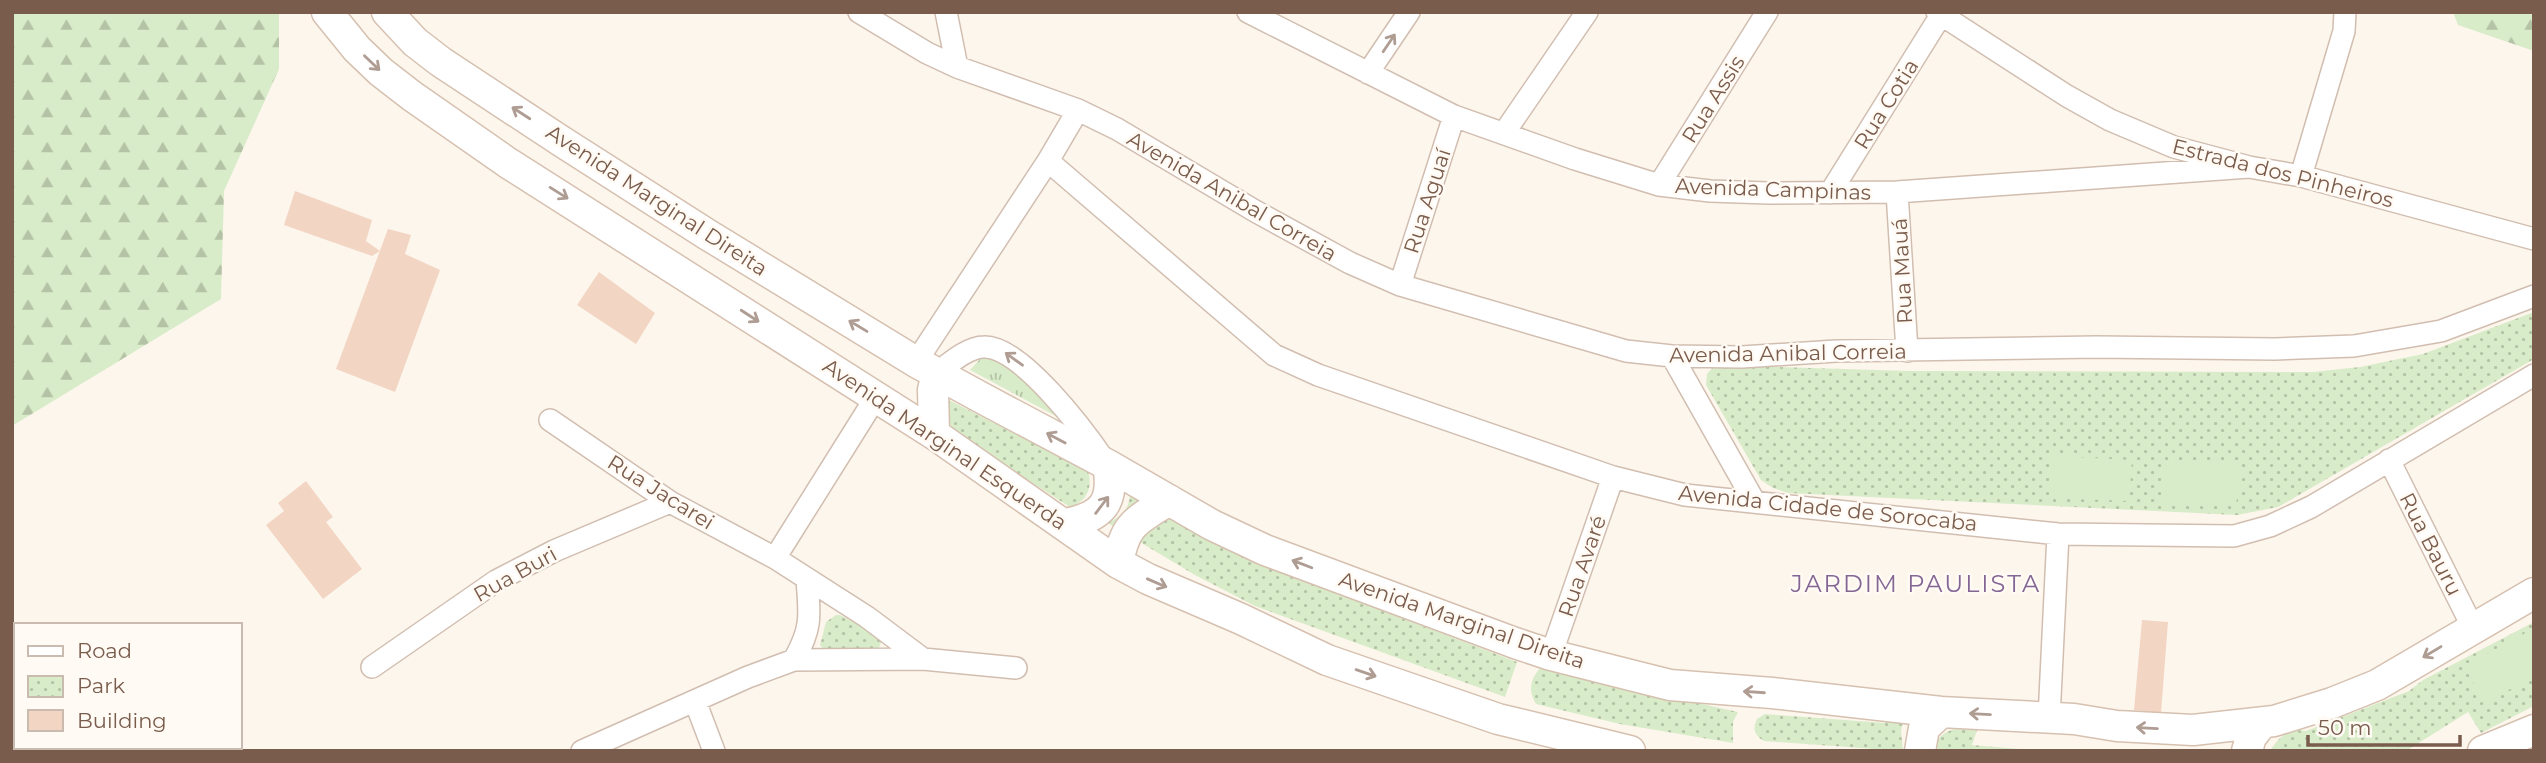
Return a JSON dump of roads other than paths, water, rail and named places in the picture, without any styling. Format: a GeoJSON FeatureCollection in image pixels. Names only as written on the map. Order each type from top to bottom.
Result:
{"type":"FeatureCollection","features":[{"type":"Feature","properties":{"kind":"main road","name":"Avenida Marginal Esquerda"},"geometry":{"type":"LineString","coordinates":[[327,12],[357,49],[381,72],[508,163],[934,433],[1118,562],[1148,579],[1327,660],[1498,719],[1630,751]]}},
{"type":"Feature","properties":{"kind":"main road","name":"Avenida Marginal Direita"},"geometry":{"type":"LineString","coordinates":[[387,12],[415,42],[441,62],[708,235],[927,367],[1212,525],[1265,550],[1551,654],[1670,685],[1772,693],[1941,712],[2193,730],[2262,723],[2332,704],[2377,685],[2534,593]]}},
{"type":"Feature","properties":{"kind":"main road"},"geometry":{"type":"LineString","coordinates":[[927,367],[934,433]]}},
{"type":"Feature","properties":{"kind":"main road"},"geometry":{"type":"LineString","coordinates":[[1065,524],[1086,520],[1103,506],[1110,495],[1108,465]]}},
{"type":"Feature","properties":{"kind":"main road"},"geometry":{"type":"LineString","coordinates":[[1118,562],[1122,539],[1129,529],[1169,500]]}},
{"type":"Feature","properties":{"kind":"main road"},"geometry":{"type":"LineString","coordinates":[[1920,751],[1924,729],[1941,712]]}},
{"type":"Feature","properties":{"kind":"main road"},"geometry":{"type":"LineString","coordinates":[[2247,751],[2251,737],[2262,723]]}},
{"type":"Feature","properties":{"kind":"main road"},"geometry":{"type":"LineString","coordinates":[[2193,730],[2211,739],[2222,751]]}},
{"type":"Feature","properties":{"kind":"main road"},"geometry":{"type":"LineString","coordinates":[[2483,751],[2534,730]]}},
{"type":"Feature","properties":{"kind":"street","name":"Avenida Anibal Correia"},"geometry":{"type":"LineString","coordinates":[[859,12],[927,53],[957,67],[1078,110],[1117,129],[1350,263],[1400,285],[1626,351],[1672,356],[1742,357],[1836,351],[2096,347],[2275,349],[2354,346],[2441,331],[2534,296]]}},
{"type":"Feature","properties":{"kind":"street"},"geometry":{"type":"LineString","coordinates":[[946,12],[957,67]]}},
{"type":"Feature","properties":{"kind":"street","name":"Avenida Campinas"},"geometry":{"type":"LineString","coordinates":[[1248,12],[1454,116],[1575,159],[1659,185],[1710,191],[1898,192],[2249,167]]}},
{"type":"Feature","properties":{"kind":"street"},"geometry":{"type":"LineString","coordinates":[[1368,73],[1409,12]]}},
{"type":"Feature","properties":{"kind":"street"},"geometry":{"type":"LineString","coordinates":[[1504,133],[1587,12]]}},
{"type":"Feature","properties":{"kind":"street","name":"Rua Assis"},"geometry":{"type":"LineString","coordinates":[[1659,185],[1767,12]]}},
{"type":"Feature","properties":{"kind":"street"},"geometry":{"type":"LineString","coordinates":[[2301,176],[2344,30],[2345,12]]}},
{"type":"Feature","properties":{"kind":"street","name":"Estrada dos Pinheiros"},"geometry":{"type":"LineString","coordinates":[[1939,14],[2067,96],[2110,120],[2174,147],[2249,167],[2301,176],[2534,239]]}},
{"type":"Feature","properties":{"kind":"street","name":"Rua Cotia"},"geometry":{"type":"LineString","coordinates":[[1830,193],[1939,14]]}},
{"type":"Feature","properties":{"kind":"street"},"geometry":{"type":"LineString","coordinates":[[927,367],[1078,110]]}},
{"type":"Feature","properties":{"kind":"street","name":"Rua Aguaí"},"geometry":{"type":"LineString","coordinates":[[1400,285],[1454,116]]}},
{"type":"Feature","properties":{"kind":"street","name":"Avenida Cidade de Sorocaba"},"geometry":{"type":"LineString","coordinates":[[1048,161],[1274,355],[1318,375],[1613,477],[1685,495],[2058,534],[2234,536],[2270,526],[2311,507],[2534,375]]}},
{"type":"Feature","properties":{"kind":"street","name":"Rua Mauá"},"geometry":{"type":"LineString","coordinates":[[1898,192],[1907,351]]}},
{"type":"Feature","properties":{"kind":"street","name":"Avenida Marginal Direita"},"geometry":{"type":"LineString","coordinates":[[927,367],[978,347],[998,349],[1018,362],[1044,387],[1083,430],[1108,465]]}},
{"type":"Feature","properties":{"kind":"street"},"geometry":{"type":"LineString","coordinates":[[1672,356],[1754,501]]}},
{"type":"Feature","properties":{"kind":"street"},"geometry":{"type":"LineString","coordinates":[[775,558],[876,397]]}},
{"type":"Feature","properties":{"kind":"street","name":"Rua Jacarei"},"geometry":{"type":"LineString","coordinates":[[550,420],[670,502],[775,558],[867,617],[923,659]]}},
{"type":"Feature","properties":{"kind":"street","name":"Rua Bauru"},"geometry":{"type":"LineString","coordinates":[[2389,460],[2473,628]]}},
{"type":"Feature","properties":{"kind":"street","name":"Rua Avaré"},"geometry":{"type":"LineString","coordinates":[[1551,654],[1613,477]]}},
{"type":"Feature","properties":{"kind":"street","name":"Rua Buri"},"geometry":{"type":"LineString","coordinates":[[372,667],[496,581],[554,551],[670,502]]}},
{"type":"Feature","properties":{"kind":"street"},"geometry":{"type":"LineString","coordinates":[[2049,718],[2058,534]]}},
{"type":"Feature","properties":{"kind":"street"},"geometry":{"type":"LineString","coordinates":[[794,660],[806,640],[810,619],[807,580]]}},
{"type":"Feature","properties":{"kind":"street"},"geometry":{"type":"LineString","coordinates":[[582,751],[748,677],[794,660],[923,659],[1016,668]]}},
{"type":"Feature","properties":{"kind":"street"},"geometry":{"type":"LineString","coordinates":[[695,701],[714,751]]}},
{"type":"Feature","properties":{"kind":"district","name":"JARDIM PAULISTA"},"geometry":{"type":"Point","coordinates":[1916,583]}}]}
